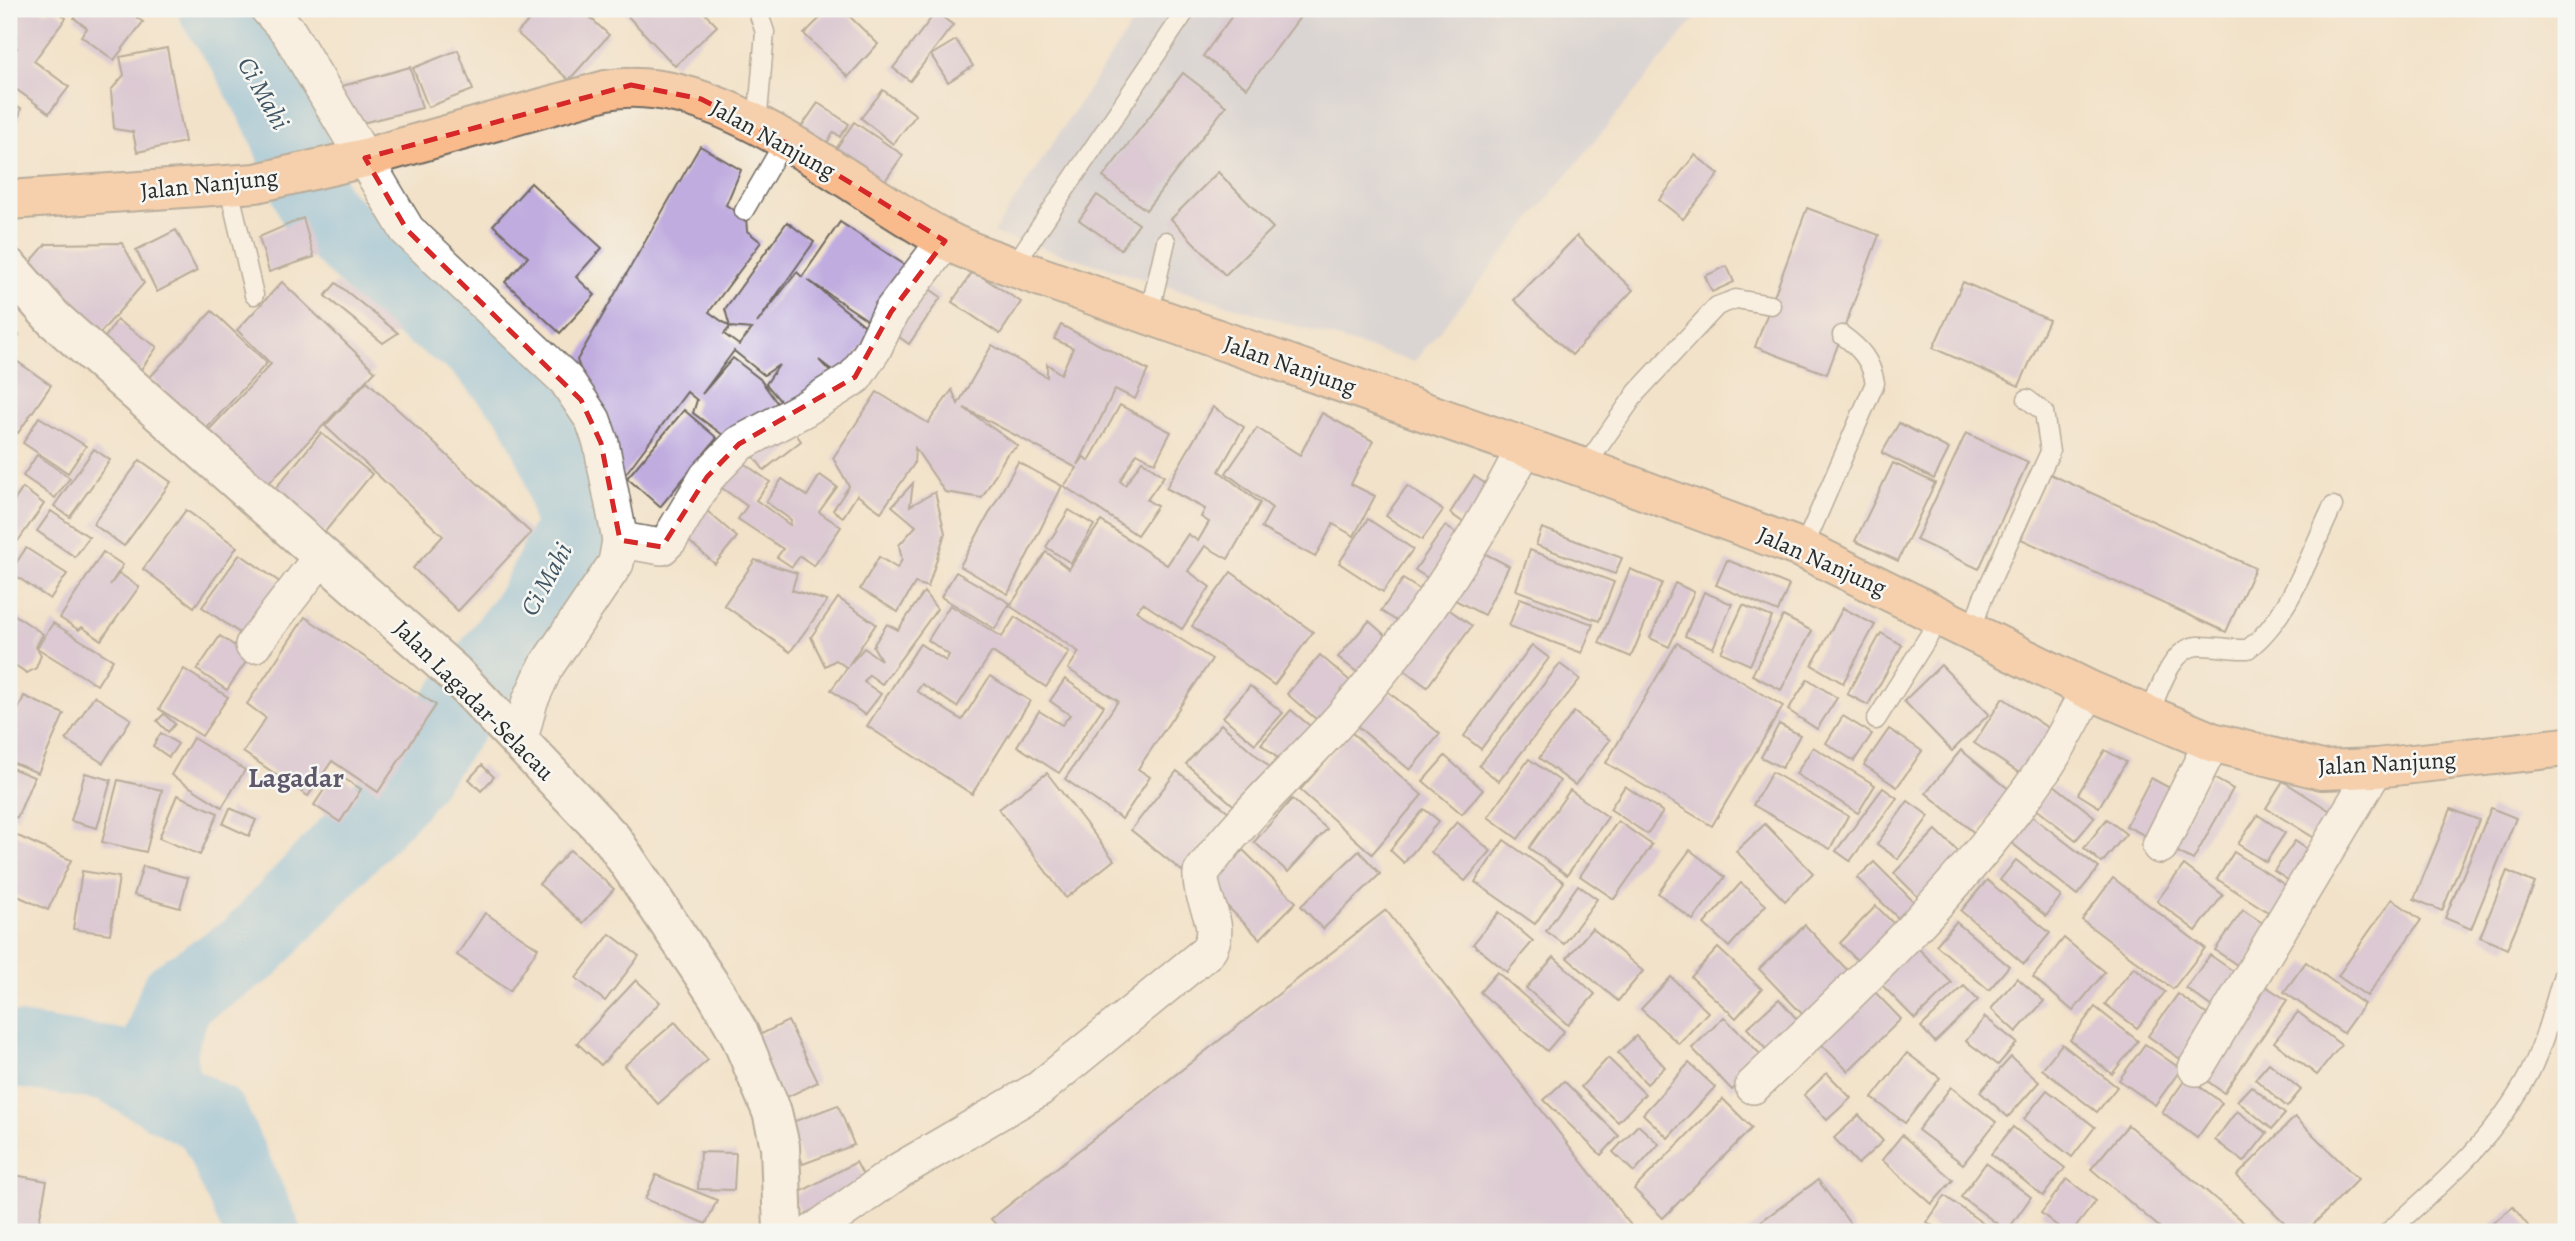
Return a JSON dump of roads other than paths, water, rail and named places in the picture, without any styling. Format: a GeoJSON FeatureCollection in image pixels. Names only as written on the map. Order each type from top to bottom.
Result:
{"type":"FeatureCollection","features":[{"type":"Feature","properties":{"kind":"main road","name":"Jalan Nanjung"},"geometry":{"type":"LineString","coordinates":[[9,200],[242,183],[312,171],[631,85],[656,87],[701,99],[771,134],[945,240],[1013,267],[1584,468],[1803,549],[1957,622],[2089,690],[2211,742],[2322,769],[2376,768],[2566,747]]}},
{"type":"Feature","properties":{"kind":"street"},"geometry":{"type":"LineString","coordinates":[[268,9],[288,31],[395,212],[414,238],[543,357],[581,400],[593,420],[601,443],[620,540],[616,563],[545,668],[530,701],[519,743]]}},
{"type":"Feature","properties":{"kind":"street"},"geometry":{"type":"LineString","coordinates":[[620,540],[662,547],[670,539],[707,477],[739,444],[806,408],[855,377],[873,350],[891,312],[945,240]]}},
{"type":"Feature","properties":{"kind":"street","name":"Jalan Lagadar-Selacau"},"geometry":{"type":"LineString","coordinates":[[9,268],[54,319],[454,673],[613,840],[718,995],[739,1033],[772,1112],[780,1146],[783,1232]]}},
{"type":"Feature","properties":{"kind":"street"},"geometry":{"type":"LineString","coordinates":[[813,1232],[889,1177],[1039,1089],[1207,952],[1212,943],[1214,920],[1201,887],[1201,873],[1343,716],[1441,594],[1489,517],[1525,447]]}},
{"type":"Feature","properties":{"kind":"street"},"geometry":{"type":"LineString","coordinates":[[253,645],[321,557]]}},
{"type":"Feature","properties":{"kind":"street"},"geometry":{"type":"LineString","coordinates":[[1753,1086],[1842,1002],[1939,898],[2045,768],[2089,690]]}},
{"type":"Feature","properties":{"kind":"street"},"geometry":{"type":"LineString","coordinates":[[2160,846],[2211,742]]}},
{"type":"Feature","properties":{"kind":"street"},"geometry":{"type":"LineString","coordinates":[[2196,1068],[2376,768]]}},
{"type":"Feature","properties":{"kind":"lane"},"geometry":{"type":"LineString","coordinates":[[1013,267],[1187,9]]}},
{"type":"Feature","properties":{"kind":"lane"},"geometry":{"type":"LineString","coordinates":[[744,211],[771,134],[765,32],[760,10]]}},
{"type":"Feature","properties":{"kind":"lane"},"geometry":{"type":"LineString","coordinates":[[242,183],[254,295]]}},
{"type":"Feature","properties":{"kind":"lane"},"geometry":{"type":"LineString","coordinates":[[1149,315],[1166,241]]}},
{"type":"Feature","properties":{"kind":"lane"},"geometry":{"type":"LineString","coordinates":[[1584,468],[1637,392],[1717,306],[1736,299],[1771,304]]}},
{"type":"Feature","properties":{"kind":"lane"},"geometry":{"type":"LineString","coordinates":[[1803,549],[1875,383],[1872,367],[1866,357],[1859,347],[1842,335]]}},
{"type":"Feature","properties":{"kind":"lane"},"geometry":{"type":"LineString","coordinates":[[1877,720],[1957,622],[1982,600],[2050,452],[2044,412],[2027,399]]}},
{"type":"Feature","properties":{"kind":"lane"},"geometry":{"type":"LineString","coordinates":[[2149,715],[2165,678],[2184,650],[2194,646],[2248,649],[2261,639],[2279,617],[2333,506]]}},
{"type":"Feature","properties":{"kind":"lane"},"geometry":{"type":"LineString","coordinates":[[2388,1232],[2463,1164],[2511,1104],[2531,1070],[2566,965]]}},
{"type":"Feature","properties":{"kind":"waterway","name":"Ci Mahi"},"geometry":{"type":"LineString","coordinates":[[165,1095],[158,1049],[177,996],[249,949],[399,790],[534,606],[573,528],[559,463],[531,403],[474,342],[407,297],[317,210],[282,120],[245,52],[216,9]]}},
{"type":"Feature","properties":{"kind":"waterway"},"geometry":{"type":"LineString","coordinates":[[9,1049],[111,1065],[212,1120],[263,1232]]}},
{"type":"Feature","properties":{"kind":"district","name":"Lagadar"},"geometry":{"type":"Point","coordinates":[296,777]}}]}
